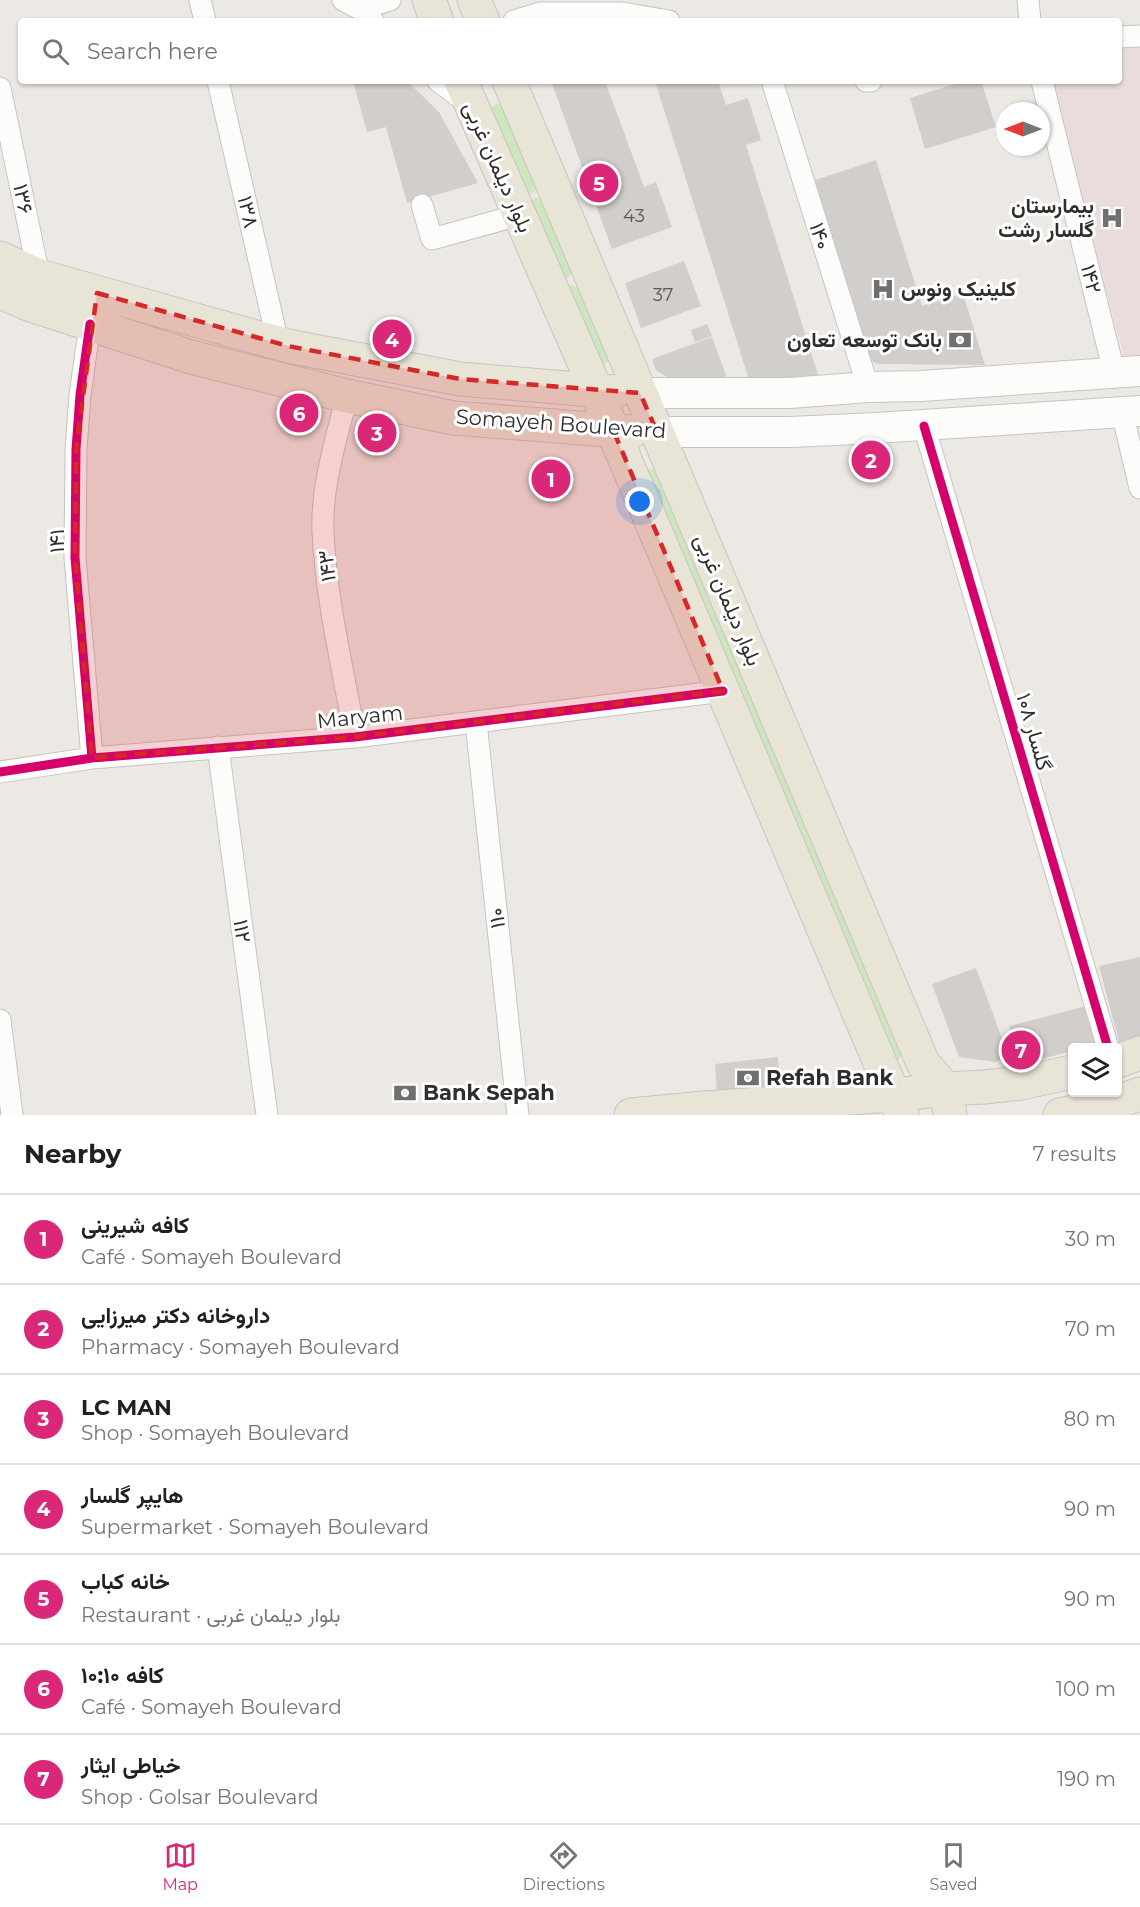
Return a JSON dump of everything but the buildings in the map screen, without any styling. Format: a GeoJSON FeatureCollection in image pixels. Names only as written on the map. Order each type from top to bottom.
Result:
{"type":"FeatureCollection","features":[{"type":"Feature","properties":{"kind":"main road"},"geometry":{"type":"LineString","coordinates":[[429,0],[436,18]]}},
{"type":"Feature","properties":{"kind":"main road"},"geometry":{"type":"LineString","coordinates":[[474,0],[482,18]]}},
{"type":"Feature","properties":{"kind":"main road"},"geometry":{"type":"LineString","coordinates":[[466,93],[510,84]]}},
{"type":"Feature","properties":{"kind":"main road","name":"بلوار دیلمان غربی"},"geometry":{"type":"LineString","coordinates":[[510,84],[923,1063],[948,1102]]}},
{"type":"Feature","properties":{"kind":"main road","name":"بلوار دیلمان غربی"},"geometry":{"type":"LineString","coordinates":[[466,93],[614,432],[898,1105]]}},
{"type":"Feature","properties":{"kind":"main road","name":"Somayeh Boulevard"},"geometry":{"type":"LineString","coordinates":[[0,258],[39,276],[278,343],[460,379],[640,393],[790,393],[1127,371]]}},
{"type":"Feature","properties":{"kind":"main road","name":"Somayeh Boulevard"},"geometry":{"type":"LineString","coordinates":[[0,292],[31,305],[191,357],[346,396],[454,418],[614,432],[791,432],[924,426],[1131,411]]}},
{"type":"Feature","properties":{"kind":"main road"},"geometry":{"type":"LineString","coordinates":[[90,324],[97,292]]}},
{"type":"Feature","properties":{"kind":"main road"},"geometry":{"type":"LineString","coordinates":[[1127,371],[1131,411]]}},
{"type":"Feature","properties":{"kind":"main road"},"geometry":{"type":"LineString","coordinates":[[921,386],[924,426]]}},
{"type":"Feature","properties":{"kind":"main road"},"geometry":{"type":"LineString","coordinates":[[1122,1060],[1140,1053]]}},
{"type":"Feature","properties":{"kind":"main road"},"geometry":{"type":"LineString","coordinates":[[631,1115],[704,1108],[948,1102],[1068,1073]]}},
{"type":"Feature","properties":{"kind":"main road"},"geometry":{"type":"LineString","coordinates":[[1060,1115],[1128,1104]]}},
{"type":"Feature","properties":{"kind":"street"},"geometry":{"type":"LineString","coordinates":[[200,0],[204,18]]}},
{"type":"Feature","properties":{"kind":"street"},"geometry":{"type":"LineString","coordinates":[[358,10],[390,0]]}},
{"type":"Feature","properties":{"kind":"street"},"geometry":{"type":"LineString","coordinates":[[1028,0],[1030,18]]}},
{"type":"Feature","properties":{"kind":"street"},"geometry":{"type":"LineString","coordinates":[[524,18],[540,13],[623,7],[659,18]]}},
{"type":"Feature","properties":{"kind":"street"},"geometry":{"type":"LineString","coordinates":[[1122,37],[1140,36]]}},
{"type":"Feature","properties":{"kind":"street","name":"۱۳۸"},"geometry":{"type":"LineString","coordinates":[[219,84],[278,343]]}},
{"type":"Feature","properties":{"kind":"street"},"geometry":{"type":"LineString","coordinates":[[445,84],[466,93]]}},
{"type":"Feature","properties":{"kind":"street","name":"۱۴۰"},"geometry":{"type":"LineString","coordinates":[[772,84],[868,387]]}},
{"type":"Feature","properties":{"kind":"street","name":"۱۴۲"},"geometry":{"type":"LineString","coordinates":[[1043,84],[1127,371]]}},
{"type":"Feature","properties":{"kind":"street","name":"۱۳۶"},"geometry":{"type":"LineString","coordinates":[[0,88],[39,276]]}},
{"type":"Feature","properties":{"kind":"street"},"geometry":{"type":"LineString","coordinates":[[422,206],[432,239],[519,215]]}},
{"type":"Feature","properties":{"kind":"street","name":"۱۴۱"},"geometry":{"type":"LineString","coordinates":[[90,324],[80,395],[76,449],[75,558],[92,758]]}},
{"type":"Feature","properties":{"kind":"street","name":"۱۴۳"},"geometry":{"type":"LineString","coordinates":[[346,396],[327,477],[323,530],[329,589],[355,736]]}},
{"type":"Feature","properties":{"kind":"street"},"geometry":{"type":"LineString","coordinates":[[1131,411],[1140,488]]}},
{"type":"Feature","properties":{"kind":"street","name":"گلسار ۱۰۸"},"geometry":{"type":"LineString","coordinates":[[924,426],[1107,1043]]}},
{"type":"Feature","properties":{"kind":"street","name":"Maryam"},"geometry":{"type":"LineString","coordinates":[[0,772],[92,758],[355,736],[723,691]]}},
{"type":"Feature","properties":{"kind":"street","name":"۱۱۰"},"geometry":{"type":"LineString","coordinates":[[476,722],[518,1115]]}},
{"type":"Feature","properties":{"kind":"street","name":"۱۱۲"},"geometry":{"type":"LineString","coordinates":[[218,747],[267,1115]]}},
{"type":"Feature","properties":{"kind":"street"},"geometry":{"type":"LineString","coordinates":[[0,1020],[12,1115]]}},
{"type":"Feature","properties":{"kind":"highlighted area"},"geometry":{"type":"Polygon","coordinates":[[[97,293],[288,346],[460,379],[640,393],[657,432],[614,432],[723,691],[355,737],[92,758],[75,558],[76,449],[97,293]]]}},
{"type":"Feature","properties":{"kind":"shaded area","name":"بیمارستان گلسار رشت"},"geometry":{"type":"Polygon","coordinates":[[[1140,45],[1140,356],[1125,358],[1046,84],[1122,84],[1122,46],[1140,45]]]}},
{"type":"Feature","properties":{"kind":"green space"},"geometry":{"type":"Polygon","coordinates":[[[497,103],[501,104],[537,189],[531,194],[526,193],[491,109],[497,103]]]}},
{"type":"Feature","properties":{"kind":"green space"},"geometry":{"type":"Polygon","coordinates":[[[536,197],[543,201],[571,269],[572,274],[566,279],[561,278],[530,202],[536,197]]]}},
{"type":"Feature","properties":{"kind":"green space"},"geometry":{"type":"Polygon","coordinates":[[[572,285],[579,289],[608,357],[608,362],[602,367],[568,286],[572,285]]]}},
{"type":"Feature","properties":{"kind":"green space"},"geometry":{"type":"Polygon","coordinates":[[[658,467],[905,1051],[896,1061],[891,1062],[647,471],[658,467]]]}},
{"type":"Feature","properties":{"kind":"cycle path"},"geometry":{"type":"LineString","coordinates":[[90,324],[80,395],[76,449],[75,558],[92,758]]}},
{"type":"Feature","properties":{"kind":"cycle path"},"geometry":{"type":"LineString","coordinates":[[924,426],[1107,1043]]}},
{"type":"Feature","properties":{"kind":"cycle path"},"geometry":{"type":"LineString","coordinates":[[0,772],[92,758],[355,737],[723,691]]}},
{"type":"Feature","properties":{"kind":"place","name":"خانه کباب"},"geometry":{"type":"Point","coordinates":[599,183]}},
{"type":"Feature","properties":{"kind":"place","name":"بیمارستان گلسار رشت"},"geometry":{"type":"Point","coordinates":[1112,218]}},
{"type":"Feature","properties":{"kind":"place","name":"کلینیک ونوس"},"geometry":{"type":"Point","coordinates":[883,289]}},
{"type":"Feature","properties":{"kind":"place","name":"هایپر گلسار"},"geometry":{"type":"Point","coordinates":[392,339]}},
{"type":"Feature","properties":{"kind":"place","name":"بانک توسعه تعاون"},"geometry":{"type":"Point","coordinates":[960,340]}},
{"type":"Feature","properties":{"kind":"place","name":"کافه ۱۰:۱۰"},"geometry":{"type":"Point","coordinates":[299,413]}},
{"type":"Feature","properties":{"kind":"place","name":"LC MAN"},"geometry":{"type":"Point","coordinates":[377,433]}},
{"type":"Feature","properties":{"kind":"place","name":"داروخانه دکتر میرزایی"},"geometry":{"type":"Point","coordinates":[871,460]}},
{"type":"Feature","properties":{"kind":"place","name":"کافه شیرینی"},"geometry":{"type":"Point","coordinates":[551,479]}},
{"type":"Feature","properties":{"kind":"place","name":"خیاطی ایثار"},"geometry":{"type":"Point","coordinates":[1021,1050]}},
{"type":"Feature","properties":{"kind":"place","name":"Refah Bank"},"geometry":{"type":"Point","coordinates":[748,1078]}},
{"type":"Feature","properties":{"kind":"place","name":"Bank Sepah"},"geometry":{"type":"Point","coordinates":[405,1093]}}]}
